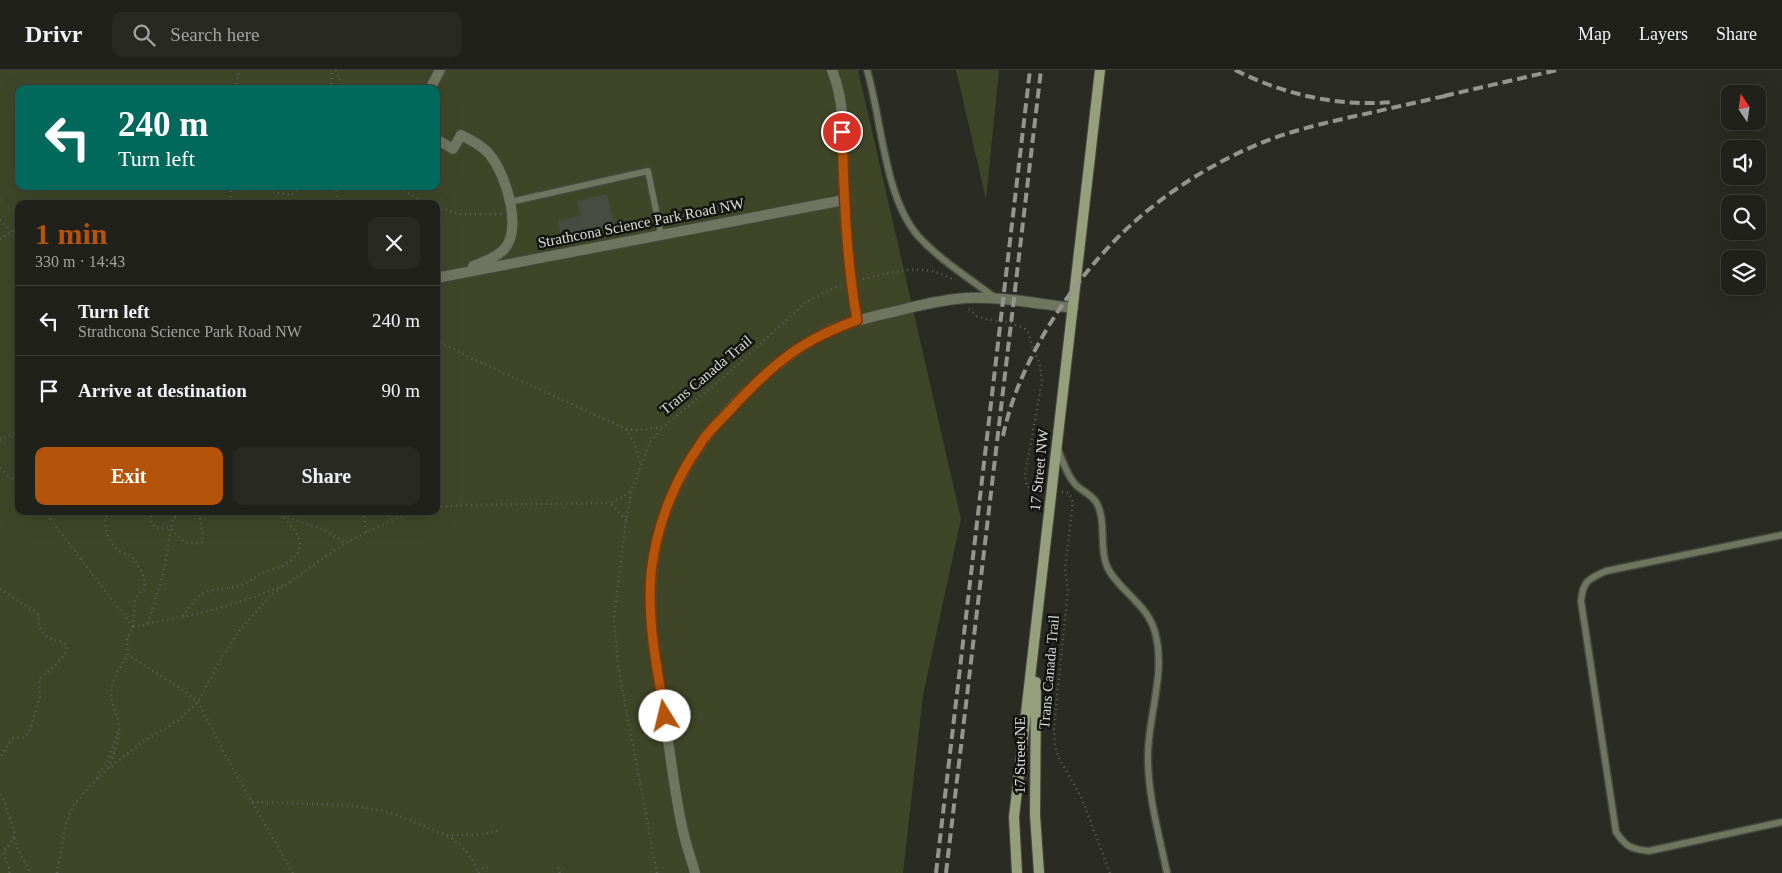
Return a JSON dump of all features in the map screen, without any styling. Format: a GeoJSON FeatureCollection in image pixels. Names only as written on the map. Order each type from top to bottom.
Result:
{"type":"FeatureCollection","features":[{"type":"Feature","properties":{"kind":"main road","name":"17 Street NW"},"geometry":{"type":"LineString","coordinates":[[1017,873],[1014,817],[1100,70]]}},
{"type":"Feature","properties":{"kind":"main road","name":"17 Street NE"},"geometry":{"type":"LineString","coordinates":[[1036,636],[1035,815],[1039,873]]}},
{"type":"Feature","properties":{"kind":"street"},"geometry":{"type":"LineString","coordinates":[[432,85],[440,70]]}},
{"type":"Feature","properties":{"kind":"street"},"geometry":{"type":"LineString","coordinates":[[832,70],[838,85],[850,282],[857,320]]}},
{"type":"Feature","properties":{"kind":"street","name":"Strathcona Science Park Road NW"},"geometry":{"type":"LineString","coordinates":[[440,141],[453,149],[461,135],[484,149],[490,155],[509,194],[513,220],[510,240],[502,252],[485,261],[440,277]]}},
{"type":"Feature","properties":{"kind":"street","name":"Strathcona Science Park Road NW"},"geometry":{"type":"LineString","coordinates":[[440,277],[844,200]]}},
{"type":"Feature","properties":{"kind":"street"},"geometry":{"type":"LineString","coordinates":[[696,873],[684,834],[651,626],[652,572],[657,538],[670,500],[683,471],[702,441],[742,396],[800,347],[829,331],[857,320],[926,304],[965,298],[995,298],[1073,308]]}},
{"type":"Feature","properties":{"kind":"lane"},"geometry":{"type":"LineString","coordinates":[[867,70],[873,90],[891,181],[901,209],[918,236],[962,274],[995,298]]}},
{"type":"Feature","properties":{"kind":"lane"},"geometry":{"type":"LineString","coordinates":[[510,202],[648,171],[661,235]]}},
{"type":"Feature","properties":{"kind":"lane"},"geometry":{"type":"LineString","coordinates":[[1057,446],[1075,484],[1096,502],[1101,519],[1102,546],[1110,571],[1146,612],[1155,632],[1159,676],[1151,721],[1148,754],[1150,790],[1167,873]]}},
{"type":"Feature","properties":{"kind":"lane"},"geometry":{"type":"LineString","coordinates":[[1782,535],[1606,571],[1591,578],[1582,586],[1581,601],[1616,832],[1623,842],[1633,850],[1649,851],[1782,822]]}},
{"type":"Feature","properties":{"kind":"path"},"geometry":{"type":"LineString","coordinates":[[237,85],[239,70]]}},
{"type":"Feature","properties":{"kind":"path"},"geometry":{"type":"LineString","coordinates":[[331,85],[332,70]]}},
{"type":"Feature","properties":{"kind":"path"},"geometry":{"type":"LineString","coordinates":[[336,70],[342,85]]}},
{"type":"Feature","properties":{"kind":"path"},"geometry":{"type":"LineString","coordinates":[[270,190],[291,196],[298,190]]}},
{"type":"Feature","properties":{"kind":"path"},"geometry":{"type":"LineString","coordinates":[[402,190],[421,200]]}},
{"type":"Feature","properties":{"kind":"path"},"geometry":{"type":"LineString","coordinates":[[440,208],[459,214],[512,213]]}},
{"type":"Feature","properties":{"kind":"path"},"geometry":{"type":"LineString","coordinates":[[0,220],[11,231]]}},
{"type":"Feature","properties":{"kind":"path"},"geometry":{"type":"LineString","coordinates":[[0,239],[15,229]]}},
{"type":"Feature","properties":{"kind":"path"},"geometry":{"type":"LineString","coordinates":[[856,281],[897,271],[924,269],[941,274],[954,281]]}},
{"type":"Feature","properties":{"kind":"path","name":"Trans Canada Trail"},"geometry":{"type":"LineString","coordinates":[[440,342],[626,429],[638,430],[663,427],[723,378],[805,303],[842,285]]}},
{"type":"Feature","properties":{"kind":"path"},"geometry":{"type":"LineString","coordinates":[[968,308],[977,316],[1021,326],[1029,334],[1042,373],[1025,475],[1027,487],[1036,488]]}},
{"type":"Feature","properties":{"kind":"path"},"geometry":{"type":"LineString","coordinates":[[656,873],[618,666],[614,638],[614,618],[626,520],[632,489],[650,442],[663,427]]}},
{"type":"Feature","properties":{"kind":"path"},"geometry":{"type":"LineString","coordinates":[[626,429],[634,442],[640,465]]}},
{"type":"Feature","properties":{"kind":"path"},"geometry":{"type":"LineString","coordinates":[[0,440],[15,433]]}},
{"type":"Feature","properties":{"kind":"path"},"geometry":{"type":"LineString","coordinates":[[0,468],[15,481]]}},
{"type":"Feature","properties":{"kind":"path"},"geometry":{"type":"LineString","coordinates":[[440,507],[610,503],[622,498],[632,489]]}},
{"type":"Feature","properties":{"kind":"path","name":"Trans Canada Trail"},"geometry":{"type":"LineString","coordinates":[[1069,493],[1072,502],[1064,570],[1068,591],[1057,696],[1054,732],[1055,746],[1058,756],[1082,799],[1110,873]]}},
{"type":"Feature","properties":{"kind":"path"},"geometry":{"type":"LineString","coordinates":[[610,503],[626,520]]}},
{"type":"Feature","properties":{"kind":"path"},"geometry":{"type":"LineString","coordinates":[[47,515],[133,627]]}},
{"type":"Feature","properties":{"kind":"path"},"geometry":{"type":"LineString","coordinates":[[108,515],[105,517],[106,529],[111,542],[119,552],[133,556],[145,583],[144,589],[138,594],[135,601],[133,627],[127,640],[128,655],[119,669],[111,689],[112,703],[119,723],[119,735],[109,769]]}},
{"type":"Feature","properties":{"kind":"path"},"geometry":{"type":"LineString","coordinates":[[151,515],[151,523],[155,527],[162,529],[171,528]]}},
{"type":"Feature","properties":{"kind":"path"},"geometry":{"type":"LineString","coordinates":[[148,623],[164,571],[175,515]]}},
{"type":"Feature","properties":{"kind":"path"},"geometry":{"type":"LineString","coordinates":[[174,519],[178,515]]}},
{"type":"Feature","properties":{"kind":"path"},"geometry":{"type":"LineString","coordinates":[[171,528],[183,542],[197,544],[203,542],[200,517],[202,515]]}},
{"type":"Feature","properties":{"kind":"path"},"geometry":{"type":"LineString","coordinates":[[276,515],[325,530],[345,543]]}},
{"type":"Feature","properties":{"kind":"path"},"geometry":{"type":"LineString","coordinates":[[364,515],[366,533]]}},
{"type":"Feature","properties":{"kind":"path"},"geometry":{"type":"LineString","coordinates":[[57,873],[66,823],[73,806],[97,779],[109,769],[144,741],[176,722],[198,702],[220,661],[240,630],[272,595],[345,543],[406,515]]}},
{"type":"Feature","properties":{"kind":"path"},"geometry":{"type":"LineString","coordinates":[[183,616],[196,600],[205,593],[249,582],[264,572],[284,566],[292,560],[298,552],[301,542],[295,530],[282,516]]}},
{"type":"Feature","properties":{"kind":"path"},"geometry":{"type":"LineString","coordinates":[[133,627],[205,612],[254,597],[290,583]]}},
{"type":"Feature","properties":{"kind":"path"},"geometry":{"type":"LineString","coordinates":[[0,590],[37,613],[40,630],[50,639],[63,642],[67,647],[65,653],[51,669],[39,679],[40,698],[26,737],[12,739],[0,758]]}},
{"type":"Feature","properties":{"kind":"path"},"geometry":{"type":"LineString","coordinates":[[128,655],[177,686],[198,702],[228,762],[293,873]]}},
{"type":"Feature","properties":{"kind":"path"},"geometry":{"type":"LineString","coordinates":[[97,779],[99,773],[107,764],[119,730]]}},
{"type":"Feature","properties":{"kind":"path"},"geometry":{"type":"LineString","coordinates":[[0,795],[6,801],[5,809],[13,827],[17,848],[31,873]]}},
{"type":"Feature","properties":{"kind":"path"},"geometry":{"type":"LineString","coordinates":[[252,802],[356,806],[389,812],[456,840],[474,863],[478,873],[482,869],[489,867]]}},
{"type":"Feature","properties":{"kind":"path"},"geometry":{"type":"LineString","coordinates":[[444,834],[478,835],[501,830]]}},
{"type":"Feature","properties":{"kind":"path"},"geometry":{"type":"LineString","coordinates":[[9,873],[10,870],[3,852],[14,838]]}},
{"type":"Feature","properties":{"kind":"path"},"geometry":{"type":"LineString","coordinates":[[558,867],[560,873]]}},
{"type":"Feature","properties":{"kind":"green space"},"geometry":{"type":"Polygon","coordinates":[[[0,70],[858,70],[961,519],[923,695],[903,873],[0,873],[0,70]]]}},
{"type":"Feature","properties":{"kind":"green space"},"geometry":{"type":"Polygon","coordinates":[[[956,70],[999,70],[986,199],[956,70]]]}},
{"type":"Feature","properties":{"kind":"building"},"geometry":{"type":"Polygon","coordinates":[[[607,194],[614,225],[561,236],[558,221],[581,216],[577,201],[607,194]]]}},
{"type":"Feature","properties":{"kind":"railway"},"geometry":{"type":"LineString","coordinates":[[936,873],[1030,70]]}},
{"type":"Feature","properties":{"kind":"railway"},"geometry":{"type":"LineString","coordinates":[[946,873],[1041,70]]}},
{"type":"Feature","properties":{"kind":"railway"},"geometry":{"type":"LineString","coordinates":[[1235,70],[1273,86],[1312,97],[1353,103],[1394,102]]}},
{"type":"Feature","properties":{"kind":"railway"},"geometry":{"type":"LineString","coordinates":[[1444,96],[1557,70]]}},
{"type":"Feature","properties":{"kind":"railway"},"geometry":{"type":"LineString","coordinates":[[1003,436],[1011,405],[1024,374],[1039,342],[1057,312],[1078,283],[1123,232],[1161,200],[1207,169],[1240,152],[1274,138],[1322,124],[1450,95]]}},
{"type":"Feature","properties":{"kind":"route"},"geometry":{"type":"LineString","coordinates":[[665,716],[651,626],[652,572],[657,538],[670,500],[683,471],[702,441],[742,396],[760,379],[800,347],[829,331],[857,320],[850,282],[844,200],[842,132]]}}]}
